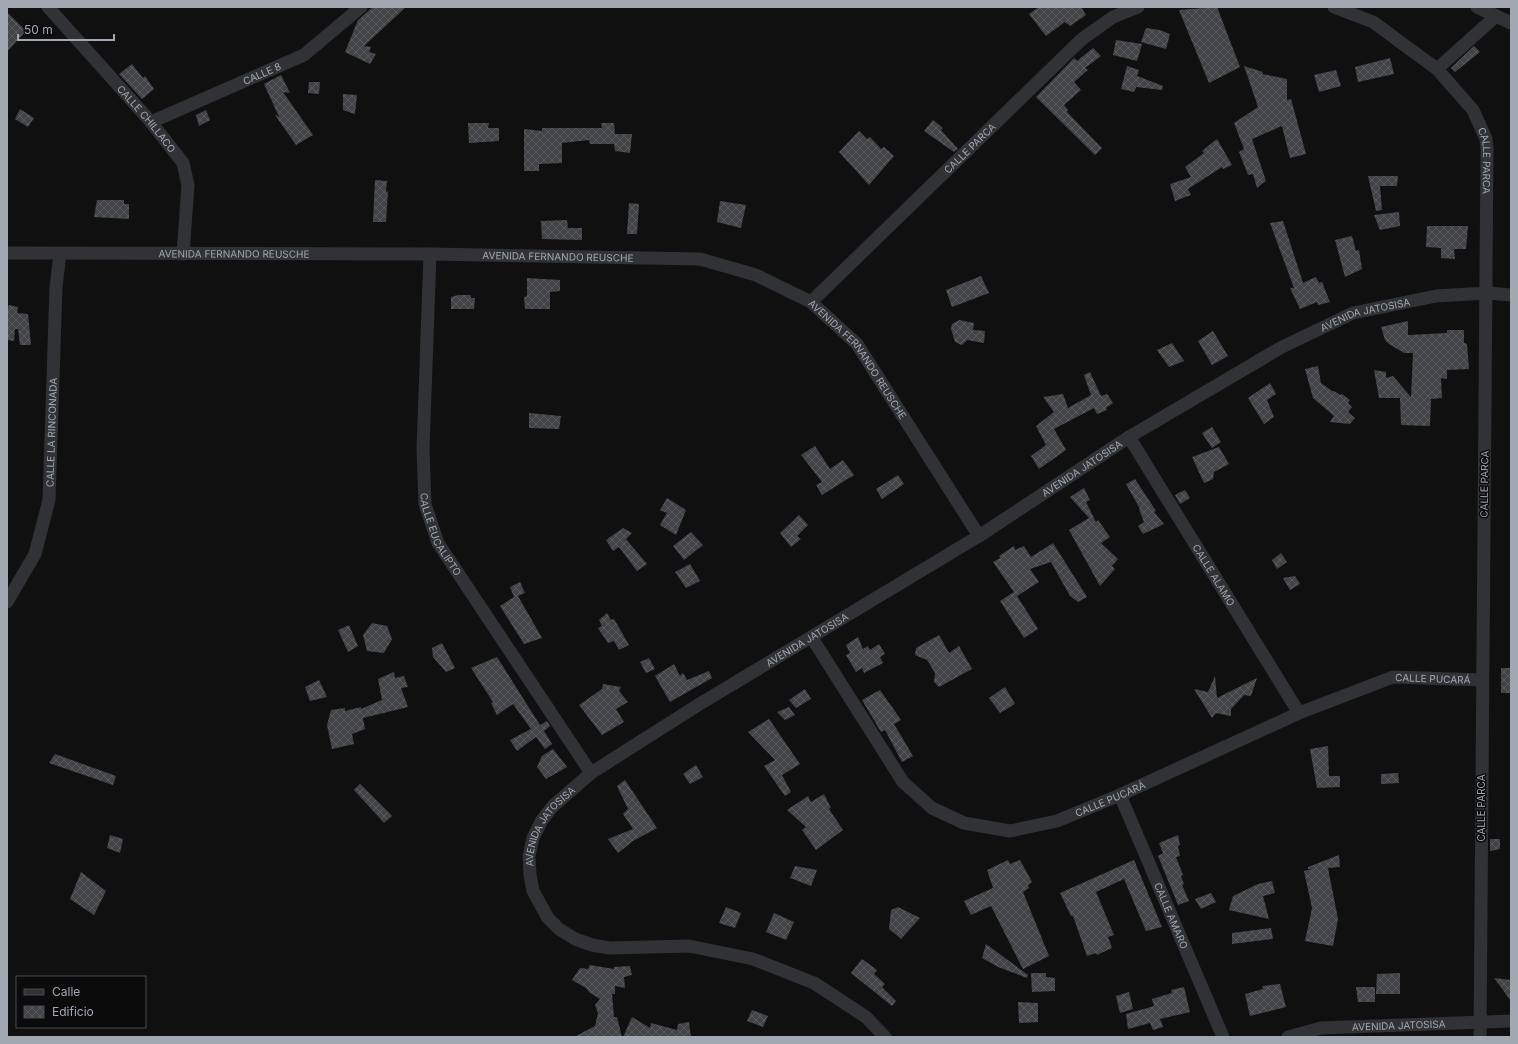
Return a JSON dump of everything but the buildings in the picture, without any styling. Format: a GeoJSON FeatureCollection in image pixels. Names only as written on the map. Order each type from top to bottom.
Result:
{"type":"FeatureCollection","features":[{"type":"Feature","properties":{"kind":"street","name":"CALLE CHILLACO"},"geometry":{"type":"LineString","coordinates":[[48,7],[151,122],[183,163],[188,185],[183,254]]}},
{"type":"Feature","properties":{"kind":"street","name":"CALLE 8"},"geometry":{"type":"LineString","coordinates":[[151,122],[304,55],[361,7]]}},
{"type":"Feature","properties":{"kind":"street","name":"CALLE PARCA"},"geometry":{"type":"LineString","coordinates":[[811,302],[1082,39],[1113,17],[1138,7]]}},
{"type":"Feature","properties":{"kind":"street","name":"CALLE PARCA"},"geometry":{"type":"LineString","coordinates":[[1334,7],[1373,22],[1437,69],[1473,110],[1486,139],[1480,1037]]}},
{"type":"Feature","properties":{"kind":"street"},"geometry":{"type":"LineString","coordinates":[[1477,7],[1495,17],[1511,23]]}},
{"type":"Feature","properties":{"kind":"street"},"geometry":{"type":"LineString","coordinates":[[1437,69],[1495,17]]}},
{"type":"Feature","properties":{"kind":"street","name":"AVENIDA FERNANDO REUSCHE"},"geometry":{"type":"LineString","coordinates":[[7,253],[430,254],[700,259],[756,275],[811,302],[857,344],[979,536]]}},
{"type":"Feature","properties":{"kind":"street","name":"CALLE LA RINCONADA"},"geometry":{"type":"LineString","coordinates":[[7,602],[35,554],[49,500],[56,286],[60,254]]}},
{"type":"Feature","properties":{"kind":"street","name":"CALLE EUCALIPTO"},"geometry":{"type":"LineString","coordinates":[[430,254],[423,448],[425,504],[438,543],[591,773]]}},
{"type":"Feature","properties":{"kind":"street","name":"AVENIDA JATOSISA"},"geometry":{"type":"LineString","coordinates":[[885,1037],[866,1018],[814,983],[753,959],[688,946],[610,948],[592,945],[575,939],[559,929],[548,918],[533,892],[530,875],[529,856],[533,838],[542,820],[553,806],[591,773],[698,705],[812,638],[979,536],[1129,437],[1282,347],[1354,313],[1436,296],[1486,293],[1511,295]]}},
{"type":"Feature","properties":{"kind":"street","name":"CALLE ALAMO"},"geometry":{"type":"LineString","coordinates":[[1129,437],[1299,713]]}},
{"type":"Feature","properties":{"kind":"street","name":"CALLE PUCARÁ"},"geometry":{"type":"LineString","coordinates":[[812,638],[903,782],[932,808],[964,823],[1010,831],[1057,821],[1120,795],[1299,713],[1393,678],[1482,680]]}},
{"type":"Feature","properties":{"kind":"street","name":"CALLE AMARO"},"geometry":{"type":"LineString","coordinates":[[1120,795],[1223,1037]]}},
{"type":"Feature","properties":{"kind":"street","name":"AVENIDA JATOSISA"},"geometry":{"type":"LineString","coordinates":[[1288,1037],[1321,1028],[1511,1021]]}}]}
